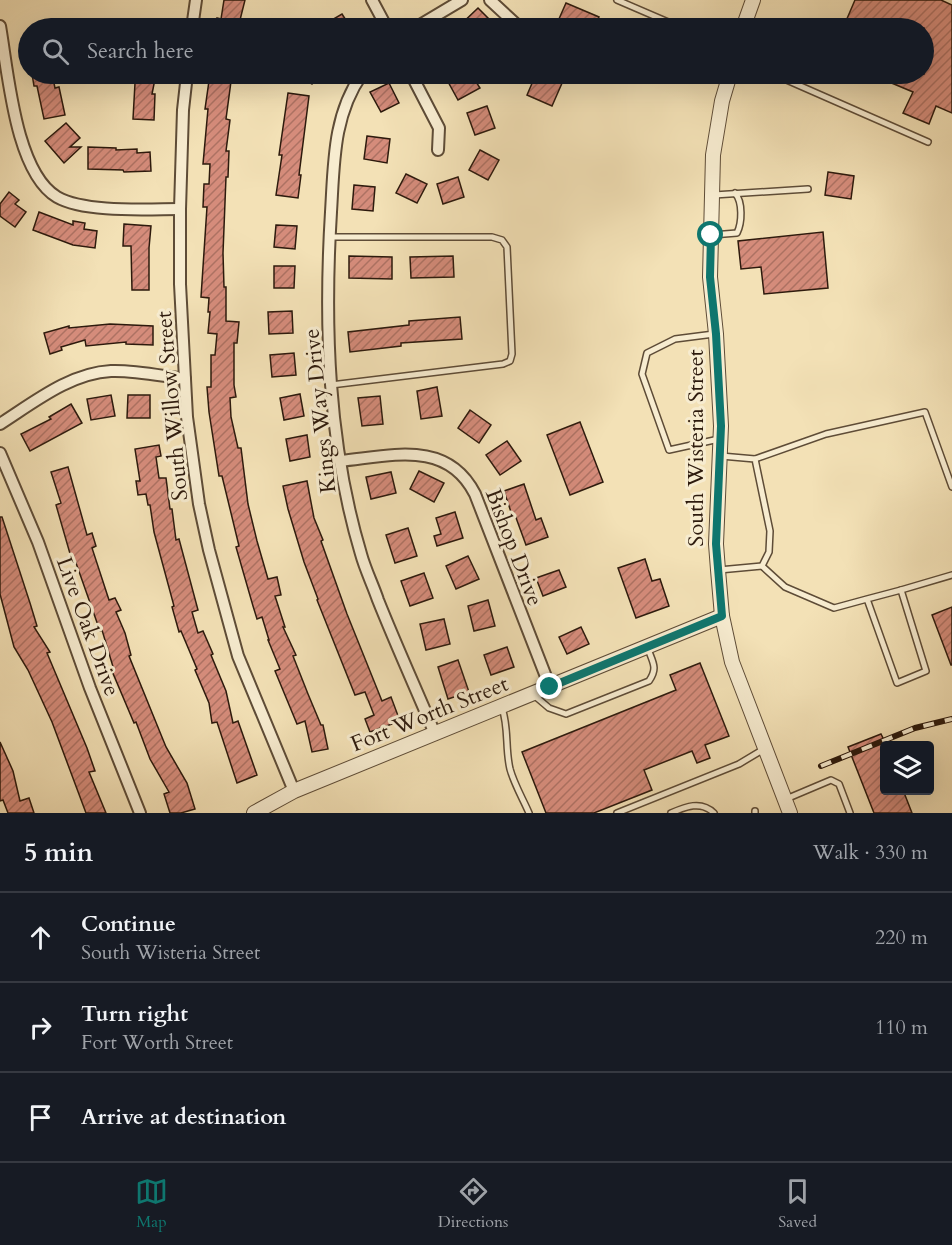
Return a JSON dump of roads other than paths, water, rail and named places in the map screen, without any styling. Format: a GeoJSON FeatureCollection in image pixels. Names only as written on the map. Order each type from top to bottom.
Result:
{"type":"FeatureCollection","features":[{"type":"Feature","properties":{"kind":"street"},"geometry":{"type":"LineString","coordinates":[[193,18],[196,0]]}},
{"type":"Feature","properties":{"kind":"street"},"geometry":{"type":"LineString","coordinates":[[372,0],[382,18]]}},
{"type":"Feature","properties":{"kind":"street"},"geometry":{"type":"LineString","coordinates":[[432,18],[462,0]]}},
{"type":"Feature","properties":{"kind":"street"},"geometry":{"type":"LineString","coordinates":[[490,0],[509,18]]}},
{"type":"Feature","properties":{"kind":"street"},"geometry":{"type":"LineString","coordinates":[[747,18],[753,0]]}},
{"type":"Feature","properties":{"kind":"street"},"geometry":{"type":"LineString","coordinates":[[0,26],[21,140],[41,184],[57,197],[78,204],[111,208],[180,209]]}},
{"type":"Feature","properties":{"kind":"street","name":"South Willow Street"},"geometry":{"type":"LineString","coordinates":[[186,84],[180,209],[180,284],[187,417],[199,504],[238,656],[294,791]]}},
{"type":"Feature","properties":{"kind":"street","name":"Kings Way Drive"},"geometry":{"type":"LineString","coordinates":[[355,84],[350,91],[340,121],[334,162],[329,237],[329,364],[340,461],[361,556],[435,734]]}},
{"type":"Feature","properties":{"kind":"street"},"geometry":{"type":"LineString","coordinates":[[416,84],[439,128],[438,150]]}},
{"type":"Feature","properties":{"kind":"street","name":"South Wisteria Street"},"geometry":{"type":"LineString","coordinates":[[727,84],[713,155],[710,277],[716,334],[720,439],[716,544],[718,570],[722,616],[732,662],[790,813]]}},
{"type":"Feature","properties":{"kind":"street"},"geometry":{"type":"LineString","coordinates":[[0,424],[48,394],[79,378],[94,374],[112,371],[184,379]]}},
{"type":"Feature","properties":{"kind":"street","name":"Live Oak Drive"},"geometry":{"type":"LineString","coordinates":[[0,453],[38,542],[90,688],[140,813]]}},
{"type":"Feature","properties":{"kind":"street","name":"Bishop Drive"},"geometry":{"type":"LineString","coordinates":[[340,461],[399,455],[439,458],[467,478],[550,687]]}},
{"type":"Feature","properties":{"kind":"street","name":"Fort Worth Street"},"geometry":{"type":"LineString","coordinates":[[254,813],[294,791],[722,616]]}},
{"type":"Feature","properties":{"kind":"lane"},"geometry":{"type":"LineString","coordinates":[[617,0],[659,18]]}},
{"type":"Feature","properties":{"kind":"lane"},"geometry":{"type":"LineString","coordinates":[[796,84],[928,142]]}},
{"type":"Feature","properties":{"kind":"lane"},"geometry":{"type":"LineString","coordinates":[[713,195],[808,189]]}},
{"type":"Feature","properties":{"kind":"lane"},"geometry":{"type":"LineString","coordinates":[[711,235],[737,233],[740,227],[740,202],[735,193]]}},
{"type":"Feature","properties":{"kind":"lane"},"geometry":{"type":"LineString","coordinates":[[329,237],[492,237],[502,240],[507,247],[512,354],[510,361],[504,364],[332,385]]}},
{"type":"Feature","properties":{"kind":"lane"},"geometry":{"type":"LineString","coordinates":[[716,334],[675,339],[647,353],[642,374],[669,450],[720,439]]}},
{"type":"Feature","properties":{"kind":"lane"},"geometry":{"type":"LineString","coordinates":[[719,456],[755,459],[826,434],[925,412],[952,487]]}},
{"type":"Feature","properties":{"kind":"lane"},"geometry":{"type":"LineString","coordinates":[[755,459],[770,531],[769,552],[762,566]]}},
{"type":"Feature","properties":{"kind":"lane"},"geometry":{"type":"LineString","coordinates":[[718,570],[762,566],[785,587],[834,608],[952,574]]}},
{"type":"Feature","properties":{"kind":"lane"},"geometry":{"type":"LineString","coordinates":[[867,599],[897,683],[926,671],[902,590]]}},
{"type":"Feature","properties":{"kind":"lane"},"geometry":{"type":"LineString","coordinates":[[532,694],[549,708],[566,714],[649,681],[654,674],[654,665],[647,647]]}},
{"type":"Feature","properties":{"kind":"lane"},"geometry":{"type":"LineString","coordinates":[[502,706],[507,724],[506,741],[510,769],[529,813]]}},
{"type":"Feature","properties":{"kind":"lane"},"geometry":{"type":"LineString","coordinates":[[617,813],[739,764],[764,749]]}},
{"type":"Feature","properties":{"kind":"lane"},"geometry":{"type":"LineString","coordinates":[[784,799],[831,780],[839,784],[850,813]]}},
{"type":"Feature","properties":{"kind":"lane"},"geometry":{"type":"LineString","coordinates":[[671,813],[691,805],[710,809],[714,813]]}},
{"type":"Feature","properties":{"kind":"railway"},"geometry":{"type":"LineString","coordinates":[[821,766],[915,728],[952,719]]}}]}
